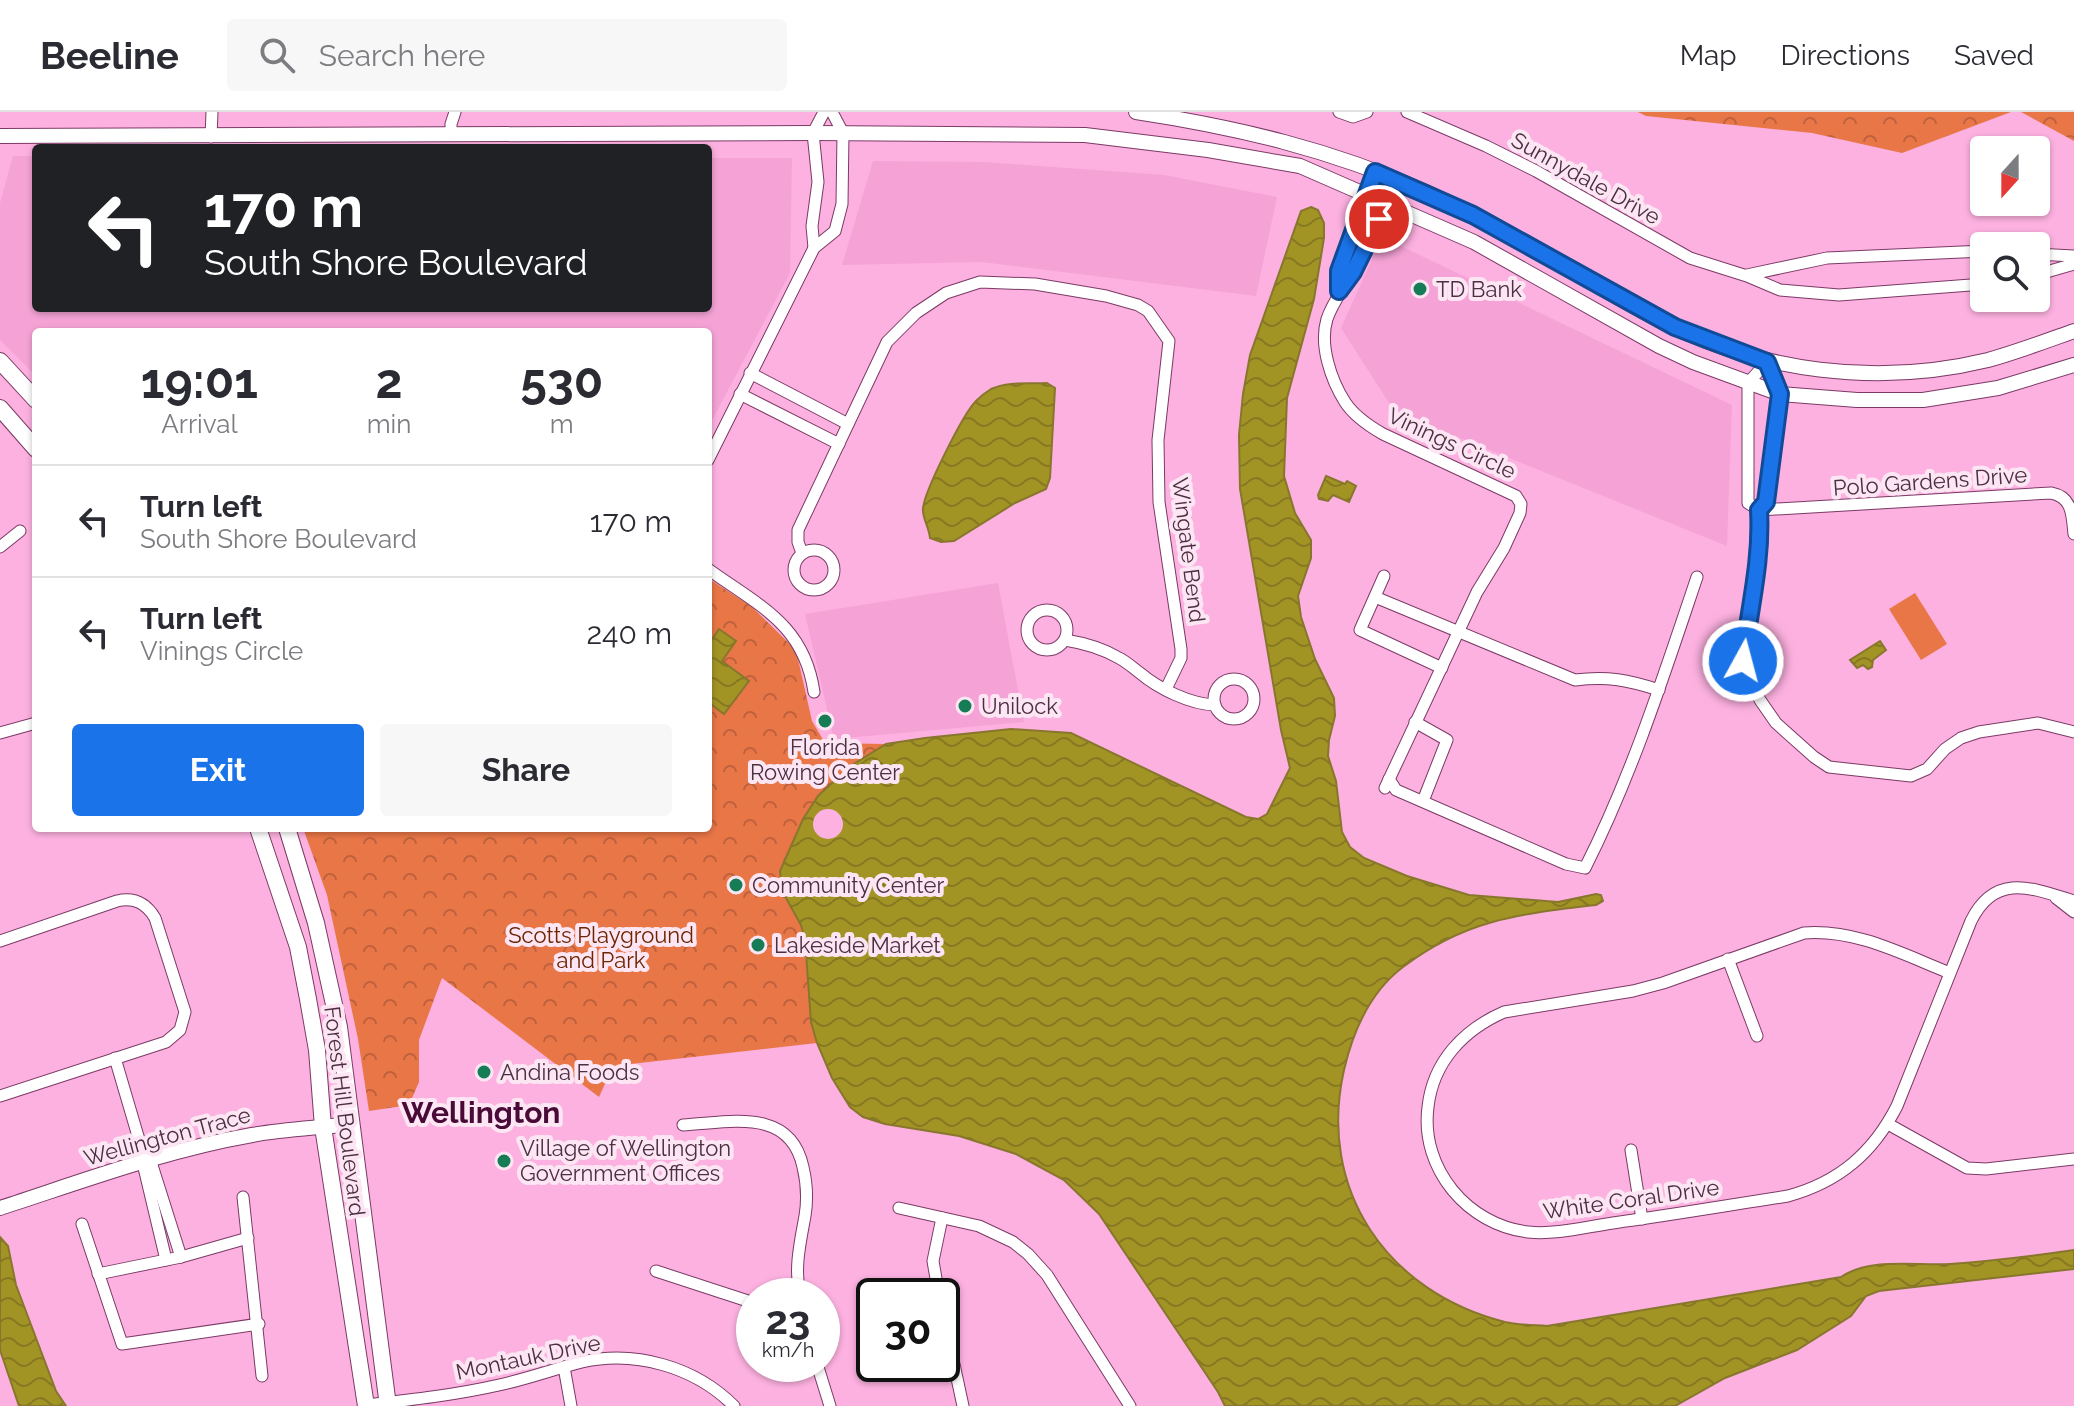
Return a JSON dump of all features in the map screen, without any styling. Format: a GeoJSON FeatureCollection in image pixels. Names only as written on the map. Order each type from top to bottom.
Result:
{"type":"FeatureCollection","features":[{"type":"Feature","properties":{"kind":"main road"},"geometry":{"type":"LineString","coordinates":[[0,361],[32,396]]}},
{"type":"Feature","properties":{"kind":"main road"},"geometry":{"type":"LineString","coordinates":[[0,408],[32,444]]}},
{"type":"Feature","properties":{"kind":"main road","name":"Forest Hill Boulevard"},"geometry":{"type":"LineString","coordinates":[[259,832],[298,947],[317,1050],[323,1127],[366,1406]]}},
{"type":"Feature","properties":{"kind":"main road","name":"Forest Hill Boulevard"},"geometry":{"type":"LineString","coordinates":[[288,832],[328,972],[339,1027],[388,1404]]}},
{"type":"Feature","properties":{"kind":"street"},"geometry":{"type":"LineString","coordinates":[[211,137],[212,112]]}},
{"type":"Feature","properties":{"kind":"street"},"geometry":{"type":"LineString","coordinates":[[444,112],[452,124]]}},
{"type":"Feature","properties":{"kind":"street"},"geometry":{"type":"LineString","coordinates":[[814,248],[812,226],[818,182],[813,133],[824,112]]}},
{"type":"Feature","properties":{"kind":"street"},"geometry":{"type":"LineString","coordinates":[[712,452],[814,248],[835,231],[842,204],[843,133],[832,112]]}},
{"type":"Feature","properties":{"kind":"street"},"geometry":{"type":"LineString","coordinates":[[1136,112],[1260,134],[1394,179],[1473,215],[1658,319],[1691,335],[1767,362],[1851,372],[1915,371],[1987,360],[2074,331]]}},
{"type":"Feature","properties":{"kind":"street"},"geometry":{"type":"LineString","coordinates":[[1339,112],[1353,117],[1367,112]]}},
{"type":"Feature","properties":{"kind":"street","name":"Sunnydale Drive"},"geometry":{"type":"LineString","coordinates":[[1407,112],[1516,161],[1690,258],[1780,290],[1839,295],[1970,285]]}},
{"type":"Feature","properties":{"kind":"street"},"geometry":{"type":"LineString","coordinates":[[0,136],[211,137],[452,124],[813,133],[1085,135],[1208,150],[1300,166],[1474,242],[1659,346],[1780,394],[1857,400],[1923,400],[1998,388],[2074,365]]}},
{"type":"Feature","properties":{"kind":"street","name":"Vinings Circle"},"geometry":{"type":"LineString","coordinates":[[1339,291],[1339,271],[1375,172]]}},
{"type":"Feature","properties":{"kind":"street","name":"Vinings Circle"},"geometry":{"type":"LineString","coordinates":[[1394,179],[1386,203],[1327,320],[1324,337],[1327,359],[1346,404],[1366,424],[1516,496],[1521,504],[1504,548],[1477,592],[1387,783],[1396,790],[1566,864],[1585,868],[1659,690],[1697,577]]}},
{"type":"Feature","properties":{"kind":"street"},"geometry":{"type":"LineString","coordinates":[[1747,276],[1827,258],[1970,252]]}},
{"type":"Feature","properties":{"kind":"street"},"geometry":{"type":"LineString","coordinates":[[2050,255],[2074,256]]}},
{"type":"Feature","properties":{"kind":"street"},"geometry":{"type":"LineString","coordinates":[[2050,271],[2074,264]]}},
{"type":"Feature","properties":{"kind":"street","name":"Wingate Bend"},"geometry":{"type":"LineString","coordinates":[[802,553],[798,530],[848,424],[887,342],[916,313],[946,293],[980,282],[1035,284],[1106,296],[1148,311],[1169,341],[1158,440],[1159,502],[1181,658],[1166,689]]}},
{"type":"Feature","properties":{"kind":"street"},"geometry":{"type":"LineString","coordinates":[[1759,510],[1748,503],[1748,383],[1767,362]]}},
{"type":"Feature","properties":{"kind":"street"},"geometry":{"type":"LineString","coordinates":[[1767,362],[1780,394],[1766,502],[1759,510],[1759,566],[1751,596],[1743,661],[1760,700],[1776,723],[1829,767],[1911,776],[1927,769],[1945,749],[1961,738],[1979,732],[2038,723],[2074,732]]}},
{"type":"Feature","properties":{"kind":"street"},"geometry":{"type":"LineString","coordinates":[[750,373],[848,424]]}},
{"type":"Feature","properties":{"kind":"street"},"geometry":{"type":"LineString","coordinates":[[740,394],[839,444]]}},
{"type":"Feature","properties":{"kind":"street"},"geometry":{"type":"LineString","coordinates":[[806,428],[815,407]]}},
{"type":"Feature","properties":{"kind":"street","name":"Polo Gardens Drive"},"geometry":{"type":"LineString","coordinates":[[1759,510],[2051,493],[2067,500],[2074,534]]}},
{"type":"Feature","properties":{"kind":"street"},"geometry":{"type":"LineString","coordinates":[[0,547],[20,531]]}},
{"type":"Feature","properties":{"kind":"street"},"geometry":{"type":"LineString","coordinates":[[712,572],[779,621],[798,641],[811,667],[814,692]]}},
{"type":"Feature","properties":{"kind":"street"},"geometry":{"type":"LineString","coordinates":[[1384,576],[1360,630],[1442,668]]}},
{"type":"Feature","properties":{"kind":"street"},"geometry":{"type":"LineString","coordinates":[[1375,597],[1575,680],[1604,676],[1659,690]]}},
{"type":"Feature","properties":{"kind":"street"},"geometry":{"type":"LineString","coordinates":[[1065,640],[1080,642],[1120,658],[1141,675],[1196,703],[1215,705]]}},
{"type":"Feature","properties":{"kind":"street"},"geometry":{"type":"LineString","coordinates":[[1415,722],[1447,740],[1423,801]]}},
{"type":"Feature","properties":{"kind":"street"},"geometry":{"type":"LineString","coordinates":[[0,733],[32,724]]}},
{"type":"Feature","properties":{"kind":"street","name":"White Coral Drive"},"geometry":{"type":"LineString","coordinates":[[1950,973],[1868,940],[1832,932],[1804,933],[1633,991],[1504,1012],[1472,1029],[1443,1062],[1432,1087],[1427,1127],[1435,1161],[1453,1192],[1480,1216],[1504,1227],[1530,1233],[1642,1219],[1809,1190],[1845,1171],[1888,1124],[1950,973],[1971,921],[1987,899],[2012,887],[2031,887],[2074,901]]}},
{"type":"Feature","properties":{"kind":"street","name":"White Coral Drive"},"geometry":{"type":"LineString","coordinates":[[2049,893],[2074,912]]}},
{"type":"Feature","properties":{"kind":"street"},"geometry":{"type":"LineString","coordinates":[[0,941],[117,901],[134,900],[150,910],[183,1004],[184,1021],[174,1037],[166,1042],[0,1096]]}},
{"type":"Feature","properties":{"kind":"street"},"geometry":{"type":"LineString","coordinates":[[1728,959],[1757,1036]]}},
{"type":"Feature","properties":{"kind":"street"},"geometry":{"type":"LineString","coordinates":[[115,1058],[140,1143],[181,1257]]}},
{"type":"Feature","properties":{"kind":"street"},"geometry":{"type":"LineString","coordinates":[[683,1125],[747,1122],[768,1124],[786,1133],[802,1161],[808,1193],[796,1278]]}},
{"type":"Feature","properties":{"kind":"street","name":"Wellington Trace"},"geometry":{"type":"LineString","coordinates":[[0,1208],[146,1161],[252,1135],[350,1124]]}},
{"type":"Feature","properties":{"kind":"street"},"geometry":{"type":"LineString","coordinates":[[1888,1124],[1967,1168],[1986,1169],[2074,1159]]}},
{"type":"Feature","properties":{"kind":"street"},"geometry":{"type":"LineString","coordinates":[[1631,1150],[1642,1219]]}},
{"type":"Feature","properties":{"kind":"street"},"geometry":{"type":"LineString","coordinates":[[146,1161],[166,1260]]}},
{"type":"Feature","properties":{"kind":"street"},"geometry":{"type":"LineString","coordinates":[[243,1197],[259,1324],[262,1376]]}},
{"type":"Feature","properties":{"kind":"street"},"geometry":{"type":"LineString","coordinates":[[899,1208],[997,1233],[1035,1260],[1130,1406]]}},
{"type":"Feature","properties":{"kind":"street"},"geometry":{"type":"LineString","coordinates":[[936,1278],[933,1261],[942,1218]]}},
{"type":"Feature","properties":{"kind":"street"},"geometry":{"type":"LineString","coordinates":[[82,1224],[122,1344],[259,1324]]}},
{"type":"Feature","properties":{"kind":"street"},"geometry":{"type":"LineString","coordinates":[[98,1274],[181,1257],[248,1238]]}},
{"type":"Feature","properties":{"kind":"street"},"geometry":{"type":"LineString","coordinates":[[656,1271],[736,1297]]}},
{"type":"Feature","properties":{"kind":"street","name":"Montauk Drive"},"geometry":{"type":"LineString","coordinates":[[366,1406],[499,1385],[606,1359],[649,1361],[690,1375],[709,1385],[734,1406]]}},
{"type":"Feature","properties":{"kind":"street"},"geometry":{"type":"LineString","coordinates":[[564,1367],[571,1406]]}},
{"type":"Feature","properties":{"kind":"street"},"geometry":{"type":"LineString","coordinates":[[823,1382],[830,1406]]}},
{"type":"Feature","properties":{"kind":"street"},"geometry":{"type":"LineString","coordinates":[[958,1382],[963,1406]]}},
{"type":"Feature","properties":{"kind":"shaded area"},"geometry":{"type":"Polygon","coordinates":[[[13,156],[32,156],[32,312],[712,312],[712,158],[792,158],[790,273],[712,420],[712,328],[32,328],[32,372],[0,340],[0,203],[13,156]]]}},
{"type":"Feature","properties":{"kind":"shaded area"},"geometry":{"type":"Polygon","coordinates":[[[873,161],[984,162],[1164,175],[1277,197],[1256,296],[981,262],[842,265],[873,161]]]}},
{"type":"Feature","properties":{"kind":"shaded area"},"geometry":{"type":"Polygon","coordinates":[[[1382,237],[1732,405],[1727,546],[1395,412],[1341,328],[1382,237]]]}},
{"type":"Feature","properties":{"kind":"shaded area"},"geometry":{"type":"Polygon","coordinates":[[[998,583],[1024,722],[834,739],[805,614],[998,583]]]}},
{"type":"Feature","properties":{"kind":"green space"},"geometry":{"type":"Polygon","coordinates":[[[1638,112],[2011,112],[1902,153],[1812,133],[1646,116],[1638,112]]]}},
{"type":"Feature","properties":{"kind":"green space"},"geometry":{"type":"Polygon","coordinates":[[[2021,112],[2074,112],[2074,141],[2021,112]]]}},
{"type":"Feature","properties":{"kind":"green space","name":"Scotts Playground and Park"},"geometry":{"type":"Polygon","coordinates":[[[712,581],[752,607],[796,650],[812,721],[825,743],[886,744],[849,767],[782,891],[801,925],[817,1043],[613,1066],[599,1097],[442,978],[419,1040],[419,1082],[409,1105],[369,1111],[358,1039],[327,895],[304,832],[712,832],[712,581]]]}},
{"type":"Feature","properties":{"kind":"green space"},"geometry":{"type":"Polygon","coordinates":[[[1915,593],[1947,644],[1921,660],[1889,609],[1915,593]]]}},
{"type":"Feature","properties":{"kind":"water"},"geometry":{"type":"Polygon","coordinates":[[[1311,207],[1318,210],[1324,223],[1324,238],[1314,299],[1287,398],[1284,476],[1295,513],[1311,540],[1311,558],[1298,596],[1301,617],[1315,659],[1334,698],[1335,716],[1328,756],[1336,781],[1342,832],[1350,847],[1364,858],[1407,876],[1469,895],[1558,902],[1596,894],[1601,895],[1603,901],[1596,905],[1495,921],[1449,938],[1403,967],[1372,1000],[1348,1055],[1338,1114],[1341,1156],[1352,1195],[1370,1230],[1395,1261],[1426,1287],[1463,1307],[1505,1322],[1547,1326],[1841,1277],[1879,1265],[1950,1264],[2074,1250],[2074,1269],[1879,1291],[1866,1296],[1851,1316],[1797,1350],[1725,1378],[1675,1406],[1225,1406],[1099,1214],[1064,1180],[1016,1154],[959,1136],[885,1124],[863,1117],[850,1107],[832,1078],[817,1043],[811,1022],[805,940],[801,925],[782,891],[780,871],[803,819],[818,796],[849,767],[886,744],[925,738],[1011,729],[1071,733],[1246,817],[1258,819],[1267,814],[1290,768],[1240,489],[1239,435],[1250,355],[1301,211],[1311,207]]]}},
{"type":"Feature","properties":{"kind":"water"},"geometry":{"type":"Polygon","coordinates":[[[1047,383],[1055,388],[1050,478],[1046,489],[1015,503],[954,541],[941,542],[930,538],[923,512],[925,499],[945,453],[976,401],[998,386],[1047,383]]]}},
{"type":"Feature","properties":{"kind":"water"},"geometry":{"type":"Polygon","coordinates":[[[1326,476],[1356,486],[1349,502],[1333,495],[1328,501],[1319,499],[1326,476]]]}},
{"type":"Feature","properties":{"kind":"water"},"geometry":{"type":"Polygon","coordinates":[[[719,629],[736,641],[722,661],[749,681],[724,714],[712,705],[712,639],[719,629]]]}},
{"type":"Feature","properties":{"kind":"water"},"geometry":{"type":"Polygon","coordinates":[[[1880,641],[1886,650],[1873,660],[1872,667],[1868,669],[1863,665],[1857,668],[1850,660],[1880,641]]]}},
{"type":"Feature","properties":{"kind":"water"},"geometry":{"type":"Polygon","coordinates":[[[0,1237],[8,1246],[16,1285],[56,1391],[66,1406],[19,1406],[0,1350],[0,1237]]]}},
{"type":"Feature","properties":{"kind":"pier"},"geometry":{"type":"Polygon","coordinates":[[[828,809],[839,813],[843,824],[839,835],[828,839],[817,835],[813,824],[817,813],[828,809]]]}},
{"type":"Feature","properties":{"kind":"place","name":"TD Bank"},"geometry":{"type":"Point","coordinates":[1420,289]}},
{"type":"Feature","properties":{"kind":"place","name":"Unilock"},"geometry":{"type":"Point","coordinates":[965,706]}},
{"type":"Feature","properties":{"kind":"place","name":"Florida Rowing Center"},"geometry":{"type":"Point","coordinates":[825,721]}},
{"type":"Feature","properties":{"kind":"place","name":"Community Center"},"geometry":{"type":"Point","coordinates":[736,885]}},
{"type":"Feature","properties":{"kind":"place","name":"Lakeside Market"},"geometry":{"type":"Point","coordinates":[758,945]}},
{"type":"Feature","properties":{"kind":"place","name":"Andina Foods"},"geometry":{"type":"Point","coordinates":[484,1072]}},
{"type":"Feature","properties":{"kind":"place","name":"Village of Wellington Government Offices"},"geometry":{"type":"Point","coordinates":[504,1161]}},
{"type":"Feature","properties":{"kind":"district","name":"Wellington"},"geometry":{"type":"Point","coordinates":[481,1113]}},
{"type":"Feature","properties":{"kind":"route"},"geometry":{"type":"LineString","coordinates":[[1379,219],[1353,272],[1339,291],[1339,271],[1375,172],[1473,215],[1691,335],[1767,362],[1780,394],[1766,502],[1759,510],[1759,566],[1751,596],[1743,661]]}}]}
